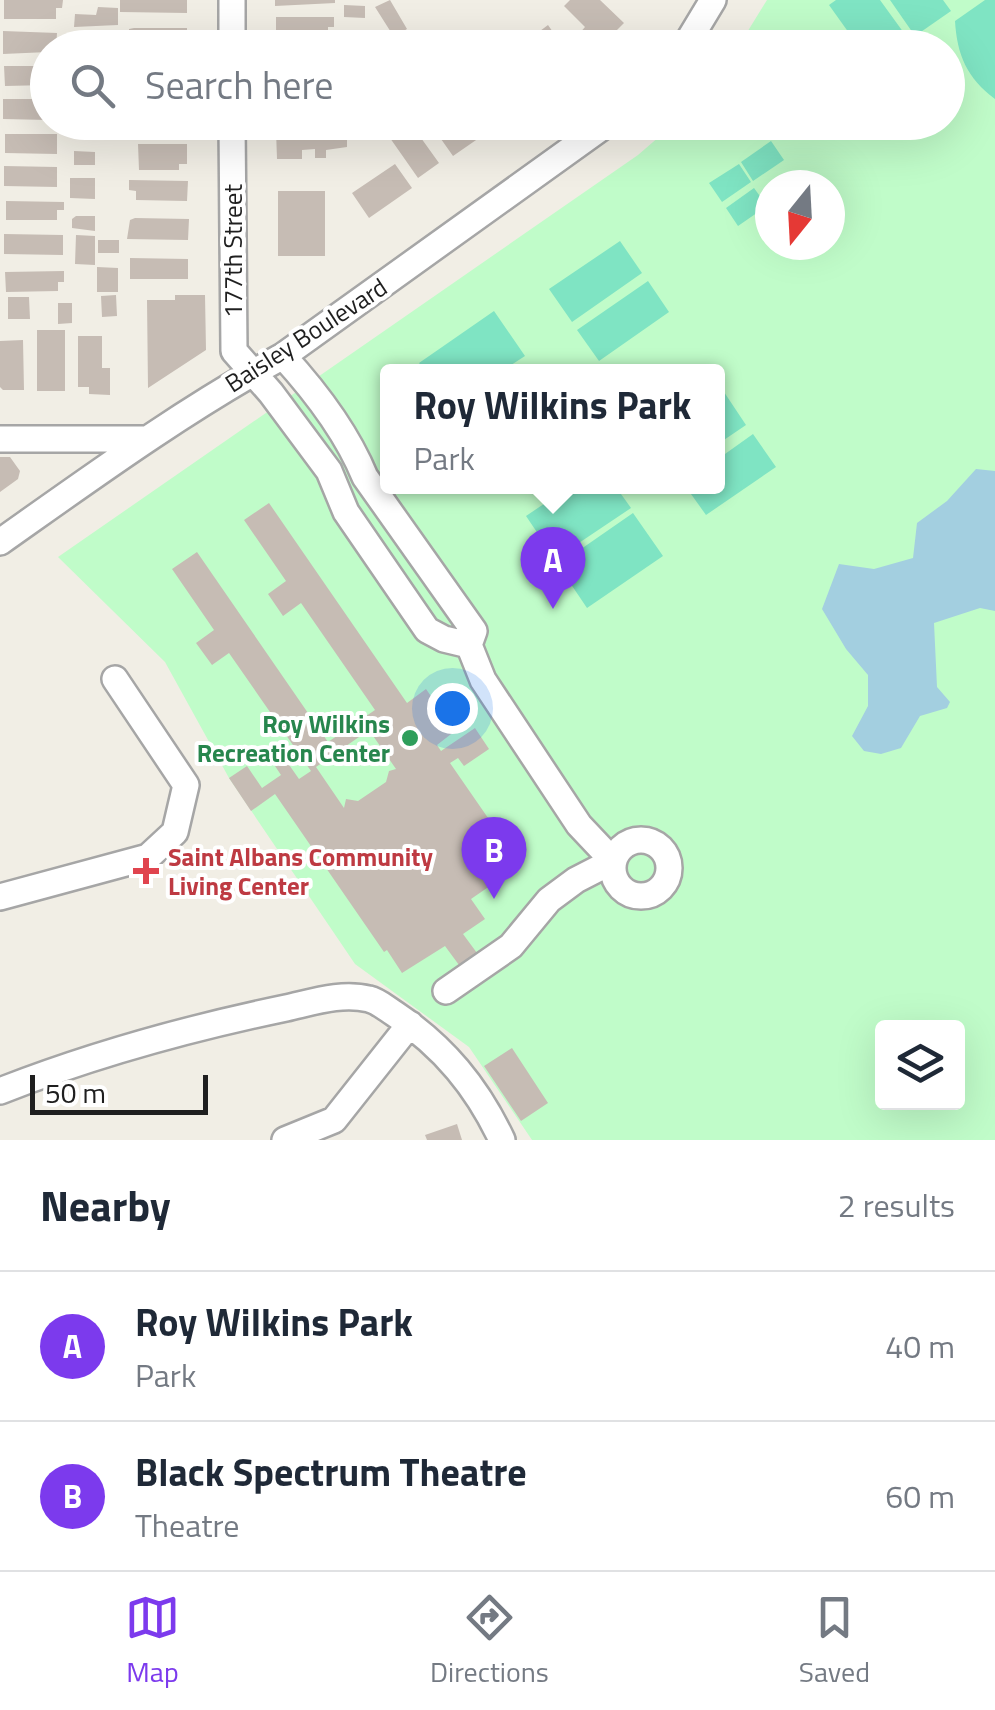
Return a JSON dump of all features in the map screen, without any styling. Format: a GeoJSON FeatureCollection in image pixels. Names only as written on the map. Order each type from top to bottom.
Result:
{"type":"FeatureCollection","features":[{"type":"Feature","properties":{"kind":"street"},"geometry":{"type":"LineString","coordinates":[[232,0],[232,30]]}},
{"type":"Feature","properties":{"kind":"street"},"geometry":{"type":"LineString","coordinates":[[695,30],[713,0]]}},
{"type":"Feature","properties":{"kind":"street","name":"177th Street"},"geometry":{"type":"LineString","coordinates":[[232,140],[234,351],[329,471],[346,512],[428,630],[469,645]]}},
{"type":"Feature","properties":{"kind":"street","name":"Baisley Boulevard"},"geometry":{"type":"LineString","coordinates":[[0,542],[146,439],[283,356],[584,140]]}},
{"type":"Feature","properties":{"kind":"street"},"geometry":{"type":"LineString","coordinates":[[283,356],[355,453],[365,477],[474,631],[469,645],[483,680],[579,825],[614,861],[576,880],[549,900],[511,946],[446,991]]}},
{"type":"Feature","properties":{"kind":"street"},"geometry":{"type":"LineString","coordinates":[[0,439],[146,439]]}},
{"type":"Feature","properties":{"kind":"street"},"geometry":{"type":"LineString","coordinates":[[329,471],[355,453]]}},
{"type":"Feature","properties":{"kind":"street"},"geometry":{"type":"LineString","coordinates":[[0,897],[148,857],[174,832],[186,785],[115,679]]}},
{"type":"Feature","properties":{"kind":"street"},"geometry":{"type":"LineString","coordinates":[[0,1091],[245,1016],[346,996],[372,999],[410,1024],[455,1062],[486,1107],[502,1140]]}},
{"type":"Feature","properties":{"kind":"street"},"geometry":{"type":"LineString","coordinates":[[285,1140],[334,1120],[410,1024]]}},
{"type":"Feature","properties":{"kind":"green space"},"geometry":{"type":"Polygon","coordinates":[[[767,0],[995,0],[995,1140],[532,1140],[469,1047],[355,964],[229,778],[165,662],[58,557],[655,140],[965,140],[965,30],[748,30],[767,0]]]}},
{"type":"Feature","properties":{"kind":"green space"},"geometry":{"type":"Polygon","coordinates":[[[836,0],[880,0],[902,30],[847,30],[829,5],[836,0]]]}},
{"type":"Feature","properties":{"kind":"green space"},"geometry":{"type":"Polygon","coordinates":[[[890,0],[943,0],[951,11],[924,30],[911,30],[890,0]]]}},
{"type":"Feature","properties":{"kind":"green space"},"geometry":{"type":"Polygon","coordinates":[[[985,0],[995,0],[995,99],[965,63],[965,30],[956,30],[955,21],[985,0]]]}},
{"type":"Feature","properties":{"kind":"green space"},"geometry":{"type":"Polygon","coordinates":[[[771,141],[784,160],[769,170],[755,170],[753,181],[741,162],[771,141]]]}},
{"type":"Feature","properties":{"kind":"green space"},"geometry":{"type":"Polygon","coordinates":[[[739,164],[751,182],[722,202],[709,183],[739,164]]]}},
{"type":"Feature","properties":{"kind":"green space"},"geometry":{"type":"Polygon","coordinates":[[[755,189],[755,214],[738,226],[726,208],[755,189]]]}},
{"type":"Feature","properties":{"kind":"green space"},"geometry":{"type":"Polygon","coordinates":[[[620,241],[642,273],[572,322],[549,289],[620,241]]]}},
{"type":"Feature","properties":{"kind":"green space"},"geometry":{"type":"Polygon","coordinates":[[[648,281],[669,312],[599,361],[577,330],[648,281]]]}},
{"type":"Feature","properties":{"kind":"green space"},"geometry":{"type":"Polygon","coordinates":[[[494,311],[525,356],[513,364],[419,363],[494,311]]]}},
{"type":"Feature","properties":{"kind":"green space"},"geometry":{"type":"Polygon","coordinates":[[[725,394],[746,425],[725,439],[725,394]]]}},
{"type":"Feature","properties":{"kind":"green space"},"geometry":{"type":"Polygon","coordinates":[[[753,434],[776,467],[706,515],[691,494],[725,494],[725,454],[753,434]]]}},
{"type":"Feature","properties":{"kind":"green space"},"geometry":{"type":"Polygon","coordinates":[[[559,494],[621,494],[631,508],[555,559],[526,516],[559,494]]]}},
{"type":"Feature","properties":{"kind":"green space"},"geometry":{"type":"Polygon","coordinates":[[[633,513],[663,556],[587,608],[558,565],[633,513]]]}},
{"type":"Feature","properties":{"kind":"water"},"geometry":{"type":"Polygon","coordinates":[[[976,469],[995,471],[995,611],[980,608],[934,623],[937,687],[950,702],[947,708],[920,716],[901,748],[881,754],[864,751],[852,736],[868,706],[868,675],[846,649],[822,609],[839,564],[874,569],[913,558],[917,523],[947,501],[976,469]]]}},
{"type":"Feature","properties":{"kind":"building"},"geometry":{"type":"Polygon","coordinates":[[[4,0],[63,0],[62,8],[56,8],[56,19],[4,19],[4,0]]]}},
{"type":"Feature","properties":{"kind":"building"},"geometry":{"type":"Polygon","coordinates":[[[120,0],[187,0],[187,13],[120,12],[120,0]]]}},
{"type":"Feature","properties":{"kind":"building"},"geometry":{"type":"Polygon","coordinates":[[[275,0],[335,0],[335,3],[275,6],[275,0]]]}},
{"type":"Feature","properties":{"kind":"building"},"geometry":{"type":"Polygon","coordinates":[[[390,0],[407,29],[390,30],[375,7],[390,0]]]}},
{"type":"Feature","properties":{"kind":"building"},"geometry":{"type":"Polygon","coordinates":[[[570,0],[600,0],[624,23],[617,30],[582,30],[585,27],[564,6],[570,0]]]}},
{"type":"Feature","properties":{"kind":"building"},"geometry":{"type":"Polygon","coordinates":[[[344,5],[365,6],[365,18],[344,17],[344,5]]]}},
{"type":"Feature","properties":{"kind":"building"},"geometry":{"type":"Polygon","coordinates":[[[98,7],[118,8],[118,25],[74,27],[75,14],[96,15],[98,7]]]}},
{"type":"Feature","properties":{"kind":"building"},"geometry":{"type":"Polygon","coordinates":[[[276,17],[334,17],[334,27],[328,30],[276,30],[276,17]]]}},
{"type":"Feature","properties":{"kind":"building"},"geometry":{"type":"Polygon","coordinates":[[[187,28],[187,30],[129,30],[187,28]]]}},
{"type":"Feature","properties":{"kind":"building"},"geometry":{"type":"Polygon","coordinates":[[[3,31],[30,32],[30,53],[3,54],[3,31]]]}},
{"type":"Feature","properties":{"kind":"building"},"geometry":{"type":"Polygon","coordinates":[[[4,66],[30,66],[30,85],[5,86],[4,66]]]}},
{"type":"Feature","properties":{"kind":"building"},"geometry":{"type":"Polygon","coordinates":[[[3,99],[30,99],[30,120],[3,119],[3,99]]]}},
{"type":"Feature","properties":{"kind":"building"},"geometry":{"type":"Polygon","coordinates":[[[5,134],[30,134],[30,140],[57,140],[57,154],[5,153],[5,134]]]}},
{"type":"Feature","properties":{"kind":"building"},"geometry":{"type":"Polygon","coordinates":[[[276,140],[347,140],[347,147],[326,150],[326,158],[315,158],[315,149],[302,150],[302,159],[277,159],[276,140]]]}},
{"type":"Feature","properties":{"kind":"building"},"geometry":{"type":"Polygon","coordinates":[[[391,140],[422,140],[439,163],[418,178],[391,140]]]}},
{"type":"Feature","properties":{"kind":"building"},"geometry":{"type":"Polygon","coordinates":[[[442,140],[476,140],[453,156],[442,140]]]}},
{"type":"Feature","properties":{"kind":"building"},"geometry":{"type":"Polygon","coordinates":[[[138,144],[187,144],[187,164],[179,164],[179,170],[139,170],[138,144]]]}},
{"type":"Feature","properties":{"kind":"building"},"geometry":{"type":"Polygon","coordinates":[[[74,151],[95,152],[95,165],[74,165],[74,151]]]}},
{"type":"Feature","properties":{"kind":"building"},"geometry":{"type":"Polygon","coordinates":[[[395,164],[412,188],[369,218],[352,193],[395,164]]]}},
{"type":"Feature","properties":{"kind":"building"},"geometry":{"type":"Polygon","coordinates":[[[4,166],[57,167],[57,187],[4,186],[4,166]]]}},
{"type":"Feature","properties":{"kind":"building"},"geometry":{"type":"Polygon","coordinates":[[[70,178],[95,178],[95,199],[70,198],[70,178]]]}},
{"type":"Feature","properties":{"kind":"building"},"geometry":{"type":"Polygon","coordinates":[[[129,180],[188,181],[187,201],[136,200],[136,191],[129,190],[129,180]]]}},
{"type":"Feature","properties":{"kind":"building"},"geometry":{"type":"Polygon","coordinates":[[[278,191],[325,191],[325,256],[278,256],[278,191]]]}},
{"type":"Feature","properties":{"kind":"building"},"geometry":{"type":"Polygon","coordinates":[[[6,201],[64,202],[64,210],[57,210],[57,220],[6,220],[6,201]]]}},
{"type":"Feature","properties":{"kind":"building"},"geometry":{"type":"Polygon","coordinates":[[[76,216],[95,216],[95,231],[72,228],[76,216]]]}},
{"type":"Feature","properties":{"kind":"building"},"geometry":{"type":"Polygon","coordinates":[[[189,219],[188,240],[127,239],[130,220],[189,219]]]}},
{"type":"Feature","properties":{"kind":"building"},"geometry":{"type":"Polygon","coordinates":[[[4,234],[63,235],[63,255],[4,254],[4,234]]]}},
{"type":"Feature","properties":{"kind":"building"},"geometry":{"type":"Polygon","coordinates":[[[76,235],[95,236],[95,265],[75,264],[76,235]]]}},
{"type":"Feature","properties":{"kind":"building"},"geometry":{"type":"Polygon","coordinates":[[[98,240],[119,240],[119,253],[98,253],[98,240]]]}},
{"type":"Feature","properties":{"kind":"building"},"geometry":{"type":"Polygon","coordinates":[[[130,258],[188,259],[188,279],[130,279],[130,258]]]}},
{"type":"Feature","properties":{"kind":"building"},"geometry":{"type":"Polygon","coordinates":[[[97,267],[118,268],[118,292],[97,292],[97,267]]]}},
{"type":"Feature","properties":{"kind":"building"},"geometry":{"type":"Polygon","coordinates":[[[64,271],[64,282],[58,282],[58,291],[6,292],[5,272],[64,271]]]}},
{"type":"Feature","properties":{"kind":"building"},"geometry":{"type":"Polygon","coordinates":[[[116,295],[117,316],[102,317],[101,296],[116,295]]]}},
{"type":"Feature","properties":{"kind":"building"},"geometry":{"type":"Polygon","coordinates":[[[175,295],[205,295],[206,350],[148,388],[147,300],[175,300],[175,295]]]}},
{"type":"Feature","properties":{"kind":"building"},"geometry":{"type":"Polygon","coordinates":[[[8,297],[29,297],[30,319],[8,319],[8,297]]]}},
{"type":"Feature","properties":{"kind":"building"},"geometry":{"type":"Polygon","coordinates":[[[58,303],[72,303],[72,323],[58,324],[58,303]]]}},
{"type":"Feature","properties":{"kind":"building"},"geometry":{"type":"Polygon","coordinates":[[[37,330],[65,330],[65,391],[37,391],[37,330]]]}},
{"type":"Feature","properties":{"kind":"building"},"geometry":{"type":"Polygon","coordinates":[[[78,336],[102,336],[102,368],[110,368],[110,395],[89,394],[89,387],[78,387],[78,336]]]}},
{"type":"Feature","properties":{"kind":"building"},"geometry":{"type":"Polygon","coordinates":[[[23,340],[24,390],[3,390],[0,341],[23,340]]]}},
{"type":"Feature","properties":{"kind":"building"},"geometry":{"type":"Polygon","coordinates":[[[0,457],[10,457],[20,471],[18,479],[0,492],[0,457]]]}},
{"type":"Feature","properties":{"kind":"building","name":"Roy Wilkins Recreation Center"},"geometry":{"type":"Polygon","coordinates":[[[269,503],[407,703],[426,689],[455,731],[437,745],[441,751],[475,728],[489,749],[464,766],[458,758],[450,763],[517,860],[496,875],[500,879],[471,899],[485,919],[463,934],[477,953],[459,965],[445,946],[402,973],[275,794],[251,811],[229,778],[247,766],[262,788],[281,775],[275,766],[285,759],[299,779],[311,771],[229,653],[212,665],[196,643],[214,630],[172,569],[197,552],[328,742],[375,710],[301,603],[283,616],[268,594],[286,581],[244,520],[269,503]],[[369,730],[316,767],[344,808],[346,799],[358,801],[386,782],[389,771],[396,769],[369,730]]]}},
{"type":"Feature","properties":{"kind":"building"},"geometry":{"type":"Polygon","coordinates":[[[512,1048],[548,1103],[521,1121],[484,1066],[512,1048]]]}},
{"type":"Feature","properties":{"kind":"building"},"geometry":{"type":"Polygon","coordinates":[[[457,1124],[462,1140],[427,1140],[425,1135],[457,1124]]]}},
{"type":"Feature","properties":{"kind":"place","name":"Roy Wilkins Park"},"geometry":{"type":"Point","coordinates":[553,609]}},
{"type":"Feature","properties":{"kind":"place","name":"Roy Wilkins Recreation Center"},"geometry":{"type":"Point","coordinates":[410,738]}},
{"type":"Feature","properties":{"kind":"place","name":"Saint Albans Community Living Center"},"geometry":{"type":"Point","coordinates":[146,871]}},
{"type":"Feature","properties":{"kind":"place","name":"Black Spectrum Theatre"},"geometry":{"type":"Point","coordinates":[494,899]}}]}
